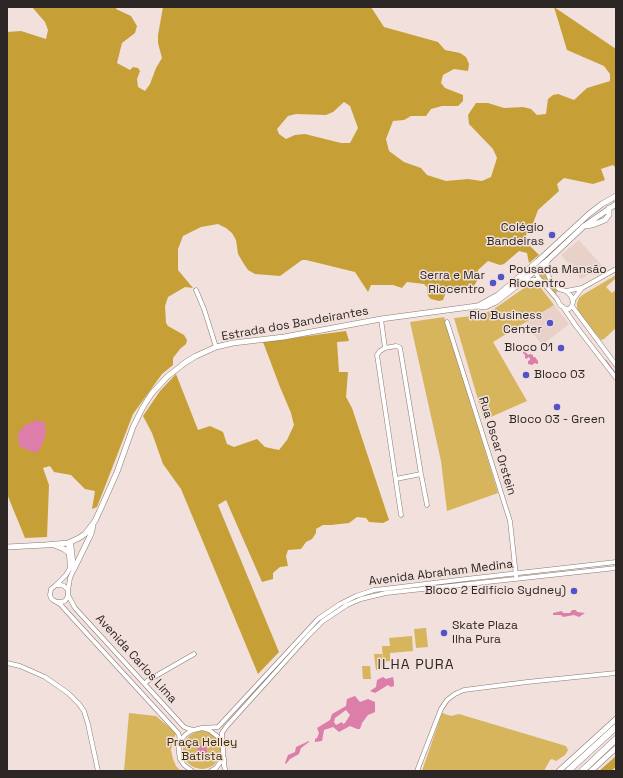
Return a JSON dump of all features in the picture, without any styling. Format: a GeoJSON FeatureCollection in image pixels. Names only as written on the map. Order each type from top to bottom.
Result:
{"type":"FeatureCollection","features":[{"type":"Feature","properties":{"kind":"highway"},"geometry":{"type":"LineString","coordinates":[[568,771],[616,726]]}},
{"type":"Feature","properties":{"kind":"highway"},"geometry":{"type":"LineString","coordinates":[[582,771],[615,740]]}},
{"type":"Feature","properties":{"kind":"main road","name":"Estrada dos Bandeirantes"},"geometry":{"type":"LineString","coordinates":[[477,306],[498,295],[538,261],[581,221],[602,204],[616,196]]}},
{"type":"Feature","properties":{"kind":"main road"},"geometry":{"type":"LineString","coordinates":[[602,204],[610,208],[616,204]]}},
{"type":"Feature","properties":{"kind":"main road","name":"Estrada dos Bandeirantes"},"geometry":{"type":"LineString","coordinates":[[7,547],[53,545],[70,542],[85,534],[93,524],[101,508],[117,472],[136,420],[152,393],[168,376],[196,356],[216,347],[233,343],[284,337],[381,319],[477,306],[485,307],[496,302],[535,271],[584,226],[605,220],[609,215],[610,208]]}},
{"type":"Feature","properties":{"kind":"main road"},"geometry":{"type":"LineString","coordinates":[[514,288],[533,280],[544,283]]}},
{"type":"Feature","properties":{"kind":"main road"},"geometry":{"type":"LineString","coordinates":[[74,569],[91,534],[93,524]]}},
{"type":"Feature","properties":{"kind":"main road"},"geometry":{"type":"LineString","coordinates":[[53,545],[64,549],[69,553]]}},
{"type":"Feature","properties":{"kind":"main road"},"geometry":{"type":"LineString","coordinates":[[559,771],[616,719]]}},
{"type":"Feature","properties":{"kind":"main road"},"geometry":{"type":"LineString","coordinates":[[592,771],[616,748]]}},
{"type":"Feature","properties":{"kind":"street"},"geometry":{"type":"LineString","coordinates":[[548,260],[546,269],[549,278],[561,291],[582,288],[616,269]]}},
{"type":"Feature","properties":{"kind":"street"},"geometry":{"type":"LineString","coordinates":[[538,261],[535,271],[538,277],[557,299],[559,304],[563,307],[616,378]]}},
{"type":"Feature","properties":{"kind":"street"},"geometry":{"type":"LineString","coordinates":[[582,288],[573,300],[572,306],[616,365]]}},
{"type":"Feature","properties":{"kind":"street"},"geometry":{"type":"LineString","coordinates":[[196,290],[204,309],[216,347]]}},
{"type":"Feature","properties":{"kind":"street"},"geometry":{"type":"LineString","coordinates":[[557,299],[558,294],[561,291]]}},
{"type":"Feature","properties":{"kind":"street"},"geometry":{"type":"LineString","coordinates":[[566,291],[573,300]]}},
{"type":"Feature","properties":{"kind":"street"},"geometry":{"type":"LineString","coordinates":[[563,307],[568,309],[572,306]]}},
{"type":"Feature","properties":{"kind":"street"},"geometry":{"type":"LineString","coordinates":[[381,319],[385,348]]}},
{"type":"Feature","properties":{"kind":"street","name":"Rua Oscar Orstein"},"geometry":{"type":"LineString","coordinates":[[448,322],[510,521],[516,579]]}},
{"type":"Feature","properties":{"kind":"street"},"geometry":{"type":"LineString","coordinates":[[401,515],[377,355],[380,350],[385,348],[396,346],[400,348],[427,505]]}},
{"type":"Feature","properties":{"kind":"street"},"geometry":{"type":"LineString","coordinates":[[396,479],[421,474]]}},
{"type":"Feature","properties":{"kind":"street"},"geometry":{"type":"LineString","coordinates":[[70,542],[74,569],[70,578],[67,597],[62,602],[57,602],[53,600],[50,595],[51,589],[68,572],[70,564],[70,542]]}},
{"type":"Feature","properties":{"kind":"street","name":"Avenida Abraham Medina"},"geometry":{"type":"LineString","coordinates":[[222,743],[222,733],[226,727],[311,633],[324,621],[348,605],[361,599],[411,588],[418,585],[616,562]]}},
{"type":"Feature","properties":{"kind":"street"},"geometry":{"type":"LineString","coordinates":[[610,563],[610,569]]}},
{"type":"Feature","properties":{"kind":"street"},"geometry":{"type":"LineString","coordinates":[[602,564],[604,567],[603,570]]}},
{"type":"Feature","properties":{"kind":"street","name":"Avenida Abraham Medina"},"geometry":{"type":"LineString","coordinates":[[202,728],[218,727],[312,625],[347,600],[365,593],[374,590],[411,588],[418,590],[616,568]]}},
{"type":"Feature","properties":{"kind":"street","name":"Avenida Carlos Lima"},"geometry":{"type":"LineString","coordinates":[[56,585],[59,584],[64,586],[75,608],[184,727],[194,730]]}},
{"type":"Feature","properties":{"kind":"street"},"geometry":{"type":"LineString","coordinates":[[418,585],[416,587],[418,590]]}},
{"type":"Feature","properties":{"kind":"street","name":"Avenida Carlos Lima"},"geometry":{"type":"LineString","coordinates":[[57,602],[178,733],[181,741]]}},
{"type":"Feature","properties":{"kind":"street"},"geometry":{"type":"LineString","coordinates":[[145,684],[147,681],[194,654]]}},
{"type":"Feature","properties":{"kind":"street"},"geometry":{"type":"LineString","coordinates":[[7,663],[20,666],[44,677],[68,693],[79,704],[84,710],[88,724],[98,771]]}},
{"type":"Feature","properties":{"kind":"street"},"geometry":{"type":"LineString","coordinates":[[417,771],[440,708],[455,694],[464,690],[616,673]]}},
{"type":"Feature","properties":{"kind":"street"},"geometry":{"type":"LineString","coordinates":[[192,771],[184,765],[180,759],[179,747],[184,736],[189,732],[202,728],[214,732],[222,743],[224,749],[219,764],[211,771]]}},
{"type":"Feature","properties":{"kind":"street"},"geometry":{"type":"LineString","coordinates":[[223,755],[226,771]]}},
{"type":"Feature","properties":{"kind":"shaded area"},"geometry":{"type":"Polygon","coordinates":[[[32,7],[117,7],[116,9],[131,16],[137,26],[135,33],[122,43],[117,63],[130,70],[133,67],[138,68],[140,71],[137,79],[138,87],[145,91],[150,84],[156,68],[162,58],[158,43],[158,35],[163,7],[371,7],[384,27],[438,42],[445,50],[460,53],[466,57],[469,64],[468,71],[454,69],[443,75],[441,83],[445,88],[463,95],[463,101],[458,106],[442,106],[431,109],[426,116],[411,116],[404,120],[393,121],[386,139],[389,151],[404,162],[421,168],[427,175],[446,181],[468,179],[482,181],[491,177],[497,158],[493,149],[469,124],[468,115],[476,103],[488,103],[504,108],[523,107],[531,109],[537,115],[546,114],[548,99],[553,95],[558,94],[574,100],[587,88],[610,81],[610,74],[604,66],[567,50],[554,7],[616,49],[616,168],[613,165],[601,169],[605,180],[593,184],[564,178],[557,184],[559,191],[538,210],[531,229],[523,239],[539,255],[529,263],[527,253],[519,251],[504,264],[500,265],[488,261],[478,270],[478,279],[474,286],[449,290],[446,292],[443,300],[439,301],[431,299],[428,296],[427,287],[424,284],[407,282],[402,288],[393,285],[371,285],[368,292],[355,272],[306,260],[302,260],[280,276],[255,274],[248,270],[238,254],[236,240],[232,233],[218,224],[201,227],[183,236],[178,249],[178,270],[193,288],[185,287],[168,297],[165,306],[166,323],[168,326],[184,335],[187,340],[186,344],[173,358],[173,365],[162,374],[133,414],[97,507],[92,509],[95,491],[85,489],[71,475],[54,472],[50,466],[43,468],[49,485],[47,537],[25,538],[7,494],[7,32],[21,31],[46,39],[48,30],[45,22],[32,7]],[[344,102],[333,112],[326,115],[296,114],[288,116],[277,129],[279,134],[286,139],[295,135],[305,134],[341,143],[350,143],[358,128],[350,106],[344,102]]]}},
{"type":"Feature","properties":{"kind":"shaded area"},"geometry":{"type":"Polygon","coordinates":[[[579,240],[604,268],[594,271],[581,279],[561,255],[579,240]]]}},
{"type":"Feature","properties":{"kind":"shaded area"},"geometry":{"type":"Polygon","coordinates":[[[554,305],[569,324],[542,345],[525,323],[554,305]]]}},
{"type":"Feature","properties":{"kind":"shaded area"},"geometry":{"type":"Polygon","coordinates":[[[346,331],[349,341],[337,342],[339,372],[348,372],[346,397],[352,408],[389,520],[383,523],[369,522],[366,518],[357,517],[349,523],[323,525],[316,529],[316,533],[312,539],[306,542],[301,549],[288,550],[286,556],[288,566],[280,567],[273,573],[273,579],[262,582],[226,500],[218,505],[279,652],[258,674],[181,489],[163,464],[152,433],[143,416],[160,391],[176,374],[198,430],[210,426],[219,430],[223,432],[227,444],[234,447],[257,439],[265,447],[279,450],[287,440],[294,425],[291,413],[263,342],[346,331]]]}},
{"type":"Feature","properties":{"kind":"shaded area"},"geometry":{"type":"Polygon","coordinates":[[[523,351],[525,351],[528,355],[533,355],[533,357],[535,357],[538,361],[538,364],[528,364],[530,358],[525,358],[523,351]]]}},
{"type":"Feature","properties":{"kind":"shaded area"},"geometry":{"type":"Polygon","coordinates":[[[37,420],[45,423],[46,432],[43,443],[37,453],[19,446],[18,433],[25,425],[37,420]]]}},
{"type":"Feature","properties":{"kind":"shaded area"},"geometry":{"type":"Polygon","coordinates":[[[572,610],[585,613],[579,617],[574,615],[563,617],[561,615],[553,615],[553,613],[562,611],[563,613],[570,613],[572,610]]]}},
{"type":"Feature","properties":{"kind":"shaded area"},"geometry":{"type":"Polygon","coordinates":[[[383,677],[386,679],[393,677],[394,686],[391,687],[388,685],[375,693],[370,691],[376,687],[377,680],[383,677]]]}},
{"type":"Feature","properties":{"kind":"shaded area"},"geometry":{"type":"Polygon","coordinates":[[[355,696],[360,702],[368,699],[375,702],[375,712],[368,715],[362,723],[360,729],[350,726],[339,732],[333,727],[324,730],[322,741],[315,742],[315,739],[319,733],[317,728],[330,720],[332,714],[346,706],[347,699],[355,696]],[[346,710],[335,718],[334,722],[336,725],[342,722],[343,724],[350,715],[346,710]]]}},
{"type":"Feature","properties":{"kind":"shaded area"},"geometry":{"type":"Polygon","coordinates":[[[309,741],[301,748],[299,754],[290,759],[286,764],[285,763],[288,755],[295,752],[296,747],[309,741]]]}},
{"type":"Feature","properties":{"kind":"shaded area"},"geometry":{"type":"Polygon","coordinates":[[[200,745],[204,745],[206,746],[206,754],[200,755],[197,752],[197,748],[200,745]]]}},
{"type":"Feature","properties":{"kind":"shaded area"},"geometry":{"type":"Polygon","coordinates":[[[616,756],[616,767],[611,771],[599,771],[616,756]]]}},
{"type":"Feature","properties":{"kind":"green space"},"geometry":{"type":"Polygon","coordinates":[[[544,265],[547,279],[558,290],[555,295],[540,277],[538,272],[544,265]]]}},
{"type":"Feature","properties":{"kind":"green space"},"geometry":{"type":"Polygon","coordinates":[[[616,275],[616,279],[606,287],[612,293],[616,289],[616,328],[601,340],[579,313],[577,303],[579,298],[584,294],[616,275]]]}},
{"type":"Feature","properties":{"kind":"green space"},"geometry":{"type":"Polygon","coordinates":[[[532,285],[541,288],[554,305],[493,342],[527,401],[484,420],[454,318],[481,315],[494,309],[527,286],[532,285]]]}},
{"type":"Feature","properties":{"kind":"green space"},"geometry":{"type":"Polygon","coordinates":[[[444,317],[498,493],[447,511],[441,461],[410,322],[444,317]]]}},
{"type":"Feature","properties":{"kind":"green space"},"geometry":{"type":"Polygon","coordinates":[[[426,628],[428,647],[416,648],[414,629],[426,628]]]}},
{"type":"Feature","properties":{"kind":"green space"},"geometry":{"type":"Polygon","coordinates":[[[412,636],[413,651],[390,653],[390,661],[383,662],[382,646],[390,646],[389,638],[412,636]]]}},
{"type":"Feature","properties":{"kind":"green space"},"geometry":{"type":"Polygon","coordinates":[[[374,654],[382,654],[383,669],[376,670],[374,654]]]}},
{"type":"Feature","properties":{"kind":"green space"},"geometry":{"type":"Polygon","coordinates":[[[362,666],[370,666],[371,679],[363,679],[362,666]]]}},
{"type":"Feature","properties":{"kind":"green space"},"geometry":{"type":"Polygon","coordinates":[[[129,713],[156,716],[176,733],[171,750],[176,766],[181,771],[124,771],[129,713]]]}},
{"type":"Feature","properties":{"kind":"green space"},"geometry":{"type":"Polygon","coordinates":[[[442,713],[451,716],[459,714],[566,746],[568,750],[565,755],[556,761],[552,759],[550,760],[544,771],[422,771],[442,713]]]}},
{"type":"Feature","properties":{"kind":"green space","name":"Praça Helley Batista"},"geometry":{"type":"Polygon","coordinates":[[[198,731],[206,731],[213,734],[218,739],[221,750],[218,761],[213,766],[206,769],[198,769],[191,766],[186,761],[183,754],[183,746],[186,739],[191,734],[198,731]]]}},
{"type":"Feature","properties":{"kind":"waterway"},"geometry":{"type":"LineString","coordinates":[[606,360],[616,374]]}},
{"type":"Feature","properties":{"kind":"place","name":"Colégio Bandeiras"},"geometry":{"type":"Point","coordinates":[552,235]}},
{"type":"Feature","properties":{"kind":"place","name":"Pousada Mansão Riocentro"},"geometry":{"type":"Point","coordinates":[501,277]}},
{"type":"Feature","properties":{"kind":"place","name":"Serra e Mar Riocentro"},"geometry":{"type":"Point","coordinates":[493,283]}},
{"type":"Feature","properties":{"kind":"place","name":"Rio Business Center"},"geometry":{"type":"Point","coordinates":[550,323]}},
{"type":"Feature","properties":{"kind":"place","name":"Bloco 01"},"geometry":{"type":"Point","coordinates":[561,348]}},
{"type":"Feature","properties":{"kind":"place","name":"Bloco 03"},"geometry":{"type":"Point","coordinates":[526,375]}},
{"type":"Feature","properties":{"kind":"place","name":"Bloco 03 - Green"},"geometry":{"type":"Point","coordinates":[557,407]}},
{"type":"Feature","properties":{"kind":"place","name":"Bloco 2 Edifício Sydney)"},"geometry":{"type":"Point","coordinates":[574,591]}},
{"type":"Feature","properties":{"kind":"place","name":"Skate Plaza Ilha Pura"},"geometry":{"type":"Point","coordinates":[444,633]}},
{"type":"Feature","properties":{"kind":"district","name":"ILHA PURA"},"geometry":{"type":"Point","coordinates":[416,665]}}]}
